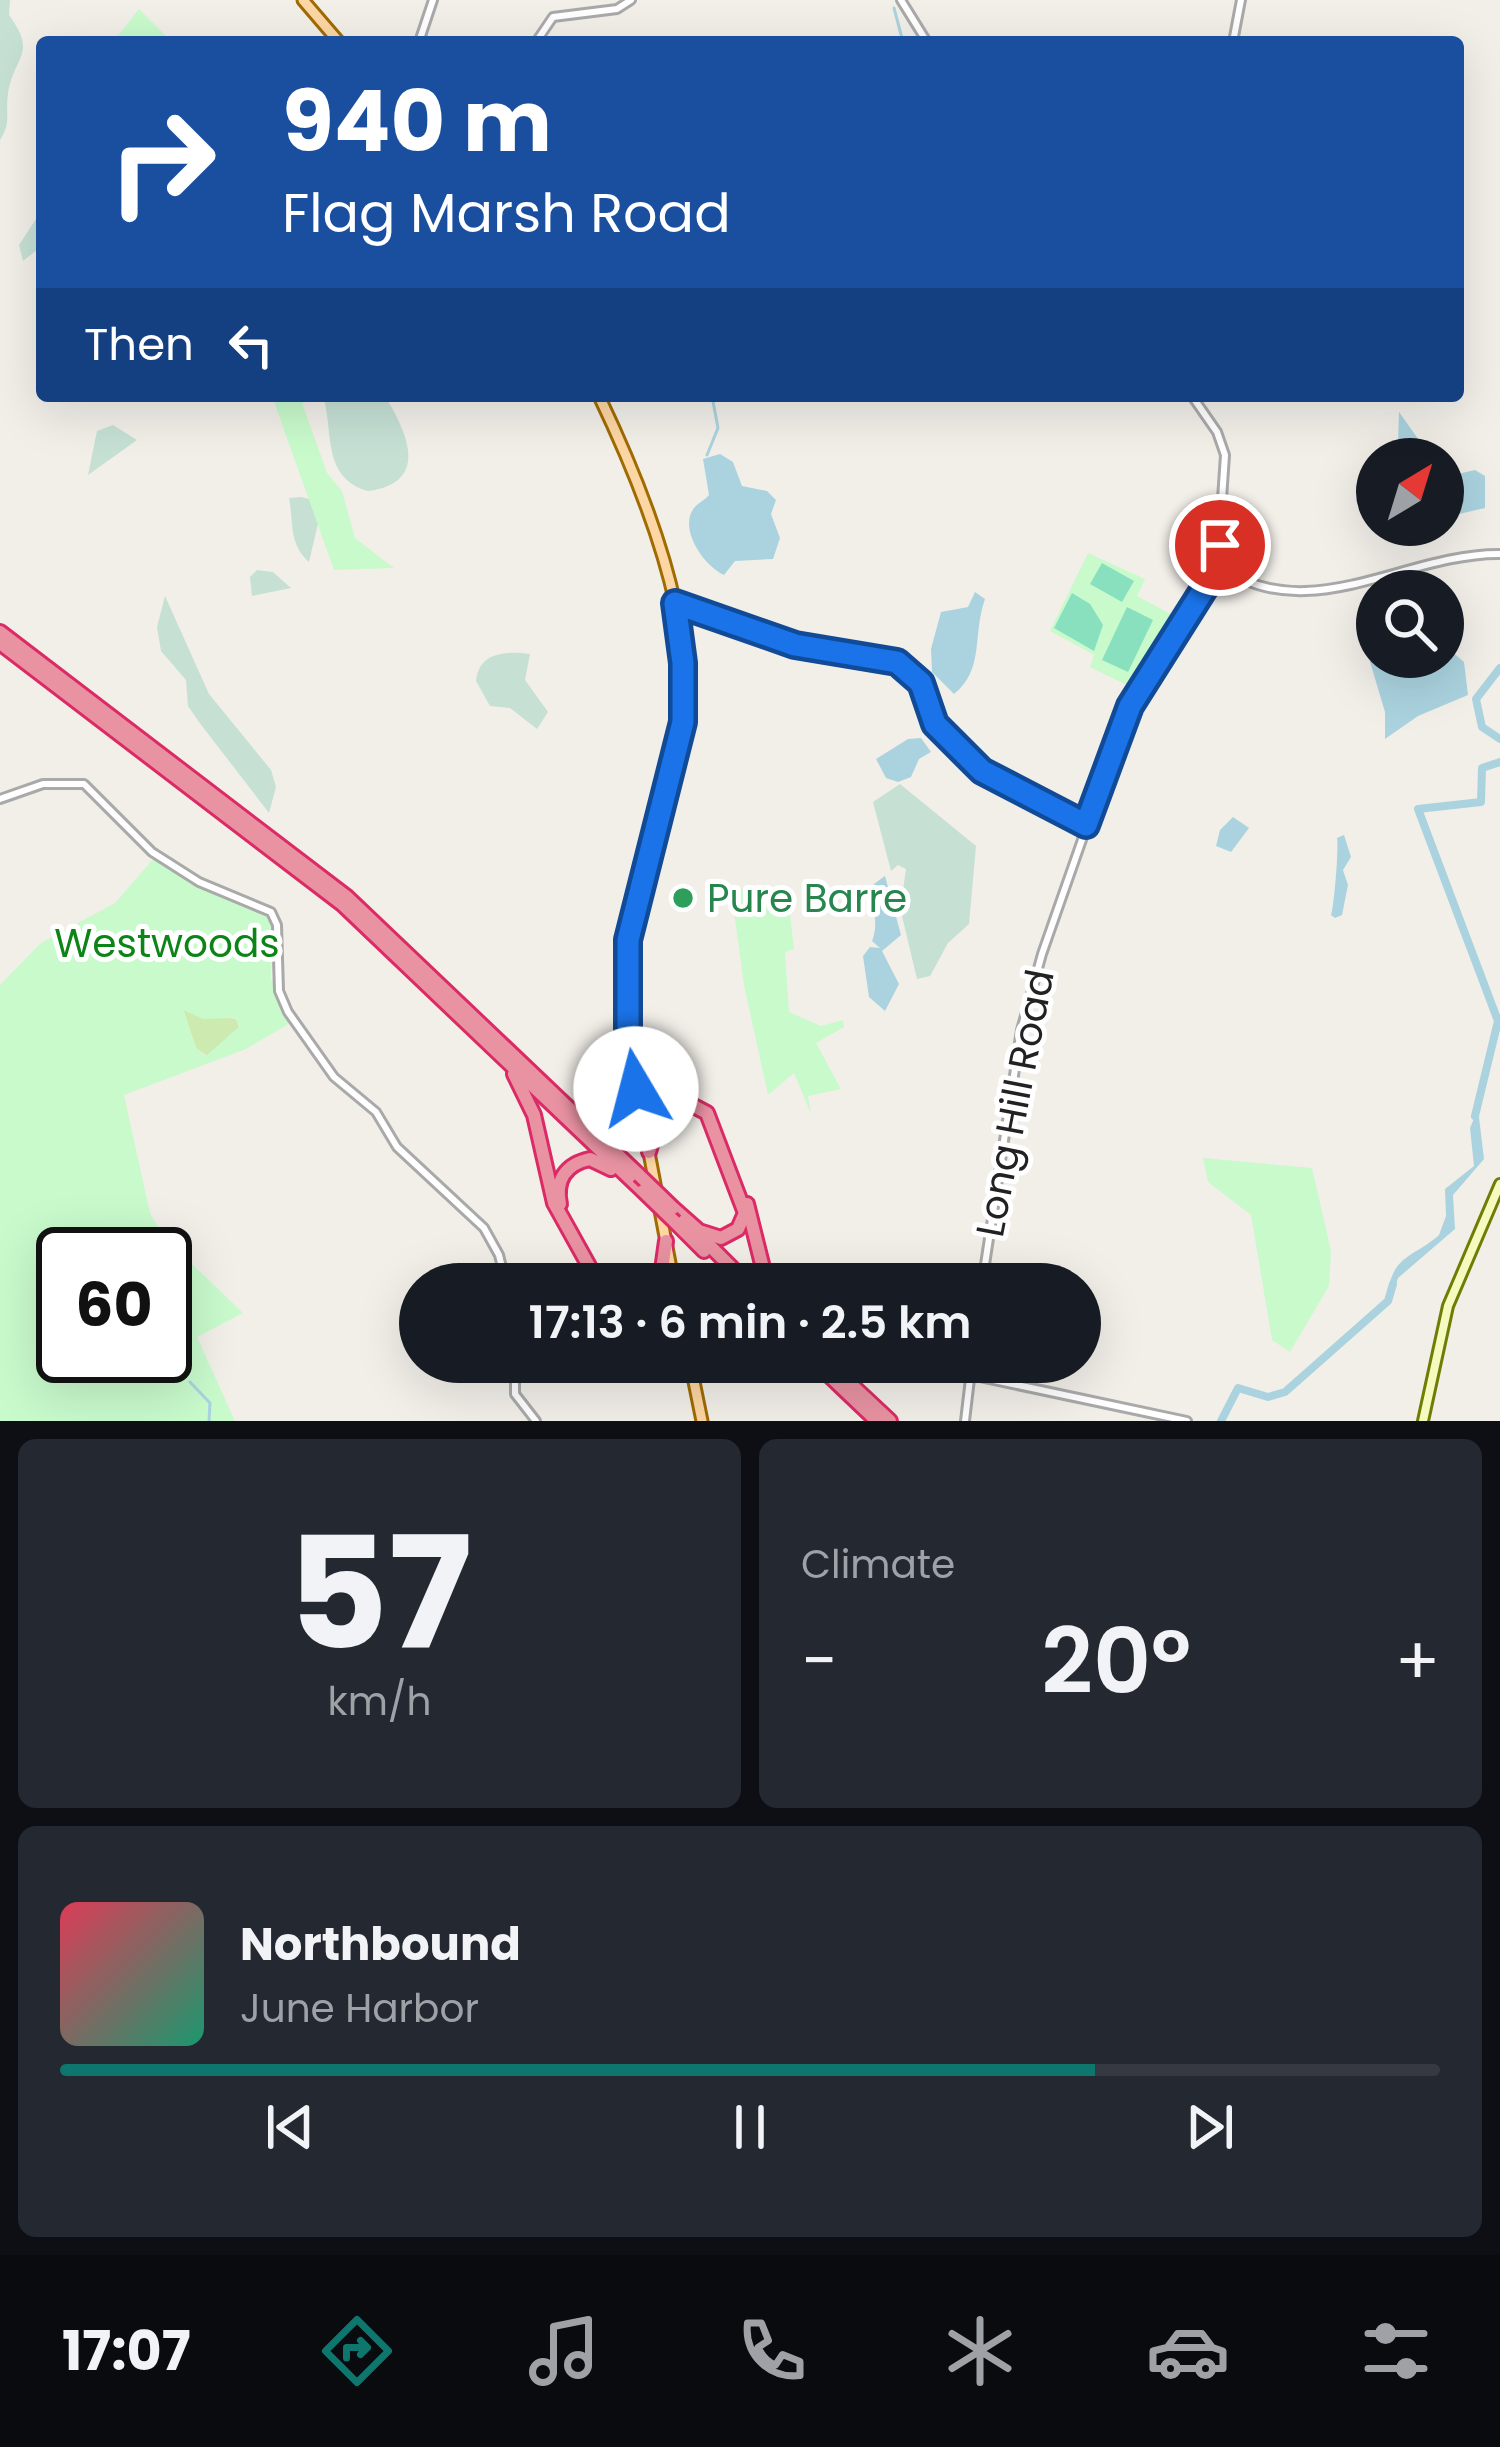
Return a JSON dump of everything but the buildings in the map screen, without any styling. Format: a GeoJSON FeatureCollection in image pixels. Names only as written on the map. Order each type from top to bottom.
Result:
{"type":"FeatureCollection","features":[{"type":"Feature","properties":{"kind":"highway"},"geometry":{"type":"LineString","coordinates":[[0,632],[305,873],[643,1192]]}},
{"type":"Feature","properties":{"kind":"highway"},"geometry":{"type":"LineString","coordinates":[[0,644],[34,663],[347,897],[639,1175],[717,1263]]}},
{"type":"Feature","properties":{"kind":"highway"},"geometry":{"type":"LineString","coordinates":[[500,1053],[524,1089],[554,1203],[589,1263]]}},
{"type":"Feature","properties":{"kind":"highway"},"geometry":{"type":"LineString","coordinates":[[641,1112],[688,1100],[711,1113],[752,1219],[762,1263]]}},
{"type":"Feature","properties":{"kind":"highway"},"geometry":{"type":"LineString","coordinates":[[590,1263],[560,1206],[562,1177],[590,1159],[699,1231],[721,1238],[738,1229],[745,1214],[707,1113],[679,1105],[641,1112]]}},
{"type":"Feature","properties":{"kind":"highway"},"geometry":{"type":"LineString","coordinates":[[649,1152],[658,1122],[679,1105]]}},
{"type":"Feature","properties":{"kind":"highway"},"geometry":{"type":"LineString","coordinates":[[674,1215],[725,1263]]}},
{"type":"Feature","properties":{"kind":"highway"},"geometry":{"type":"LineString","coordinates":[[663,1263],[665,1241]]}},
{"type":"Feature","properties":{"kind":"highway"},"geometry":{"type":"LineString","coordinates":[[837,1383],[877,1421]]}},
{"type":"Feature","properties":{"kind":"highway"},"geometry":{"type":"LineString","coordinates":[[849,1383],[890,1421]]}},
{"type":"Feature","properties":{"kind":"main road"},"geometry":{"type":"LineString","coordinates":[[304,0],[334,36]]}},
{"type":"Feature","properties":{"kind":"main road"},"geometry":{"type":"LineString","coordinates":[[601,402],[675,603],[683,663],[683,722],[628,940],[628,1036],[670,1263]]}},
{"type":"Feature","properties":{"kind":"main road"},"geometry":{"type":"LineString","coordinates":[[1423,1421],[1448,1306],[1500,1184]]}},
{"type":"Feature","properties":{"kind":"main road"},"geometry":{"type":"LineString","coordinates":[[694,1383],[702,1421]]}},
{"type":"Feature","properties":{"kind":"street"},"geometry":{"type":"LineString","coordinates":[[421,36],[433,0]]}},
{"type":"Feature","properties":{"kind":"street"},"geometry":{"type":"LineString","coordinates":[[540,36],[553,17],[617,9],[631,0]]}},
{"type":"Feature","properties":{"kind":"street"},"geometry":{"type":"LineString","coordinates":[[901,0],[923,36]]}},
{"type":"Feature","properties":{"kind":"street"},"geometry":{"type":"LineString","coordinates":[[1234,36],[1241,0]]}},
{"type":"Feature","properties":{"kind":"street","name":"Long Hill Road"},"geometry":{"type":"LineString","coordinates":[[985,1263],[1024,1015],[1086,825],[1136,694],[1217,564],[1225,455],[1195,402]]}},
{"type":"Feature","properties":{"kind":"street"},"geometry":{"type":"LineString","coordinates":[[1212,575],[1229,574],[1302,595],[1500,554]]}},
{"type":"Feature","properties":{"kind":"street"},"geometry":{"type":"LineString","coordinates":[[1217,564],[1229,574]]}},
{"type":"Feature","properties":{"kind":"street"},"geometry":{"type":"LineString","coordinates":[[675,603],[795,645],[897,662],[921,683],[935,724],[982,771],[1086,825]]}},
{"type":"Feature","properties":{"kind":"street"},"geometry":{"type":"LineString","coordinates":[[0,799],[43,784],[84,784],[152,852],[199,882],[271,912],[277,925],[279,992],[288,1012],[334,1077],[376,1112],[397,1147],[484,1228],[502,1263]]}},
{"type":"Feature","properties":{"kind":"street"},"geometry":{"type":"LineString","coordinates":[[515,1383],[515,1394],[536,1421]]}},
{"type":"Feature","properties":{"kind":"street"},"geometry":{"type":"LineString","coordinates":[[965,1421],[969,1383]]}},
{"type":"Feature","properties":{"kind":"street"},"geometry":{"type":"LineString","coordinates":[[1008,1383],[1186,1421]]}},
{"type":"Feature","properties":{"kind":"green space"},"geometry":{"type":"Polygon","coordinates":[[[0,0],[10,0],[9,15],[23,47],[0,140],[0,0]]]}},
{"type":"Feature","properties":{"kind":"green space"},"geometry":{"type":"Polygon","coordinates":[[[139,9],[166,36],[118,36],[139,9]]]}},
{"type":"Feature","properties":{"kind":"green space"},"geometry":{"type":"Polygon","coordinates":[[[36,219],[36,251],[23,261],[19,245],[36,219]]]}},
{"type":"Feature","properties":{"kind":"green space"},"geometry":{"type":"Polygon","coordinates":[[[274,402],[306,402],[302,403],[327,473],[342,491],[355,538],[394,568],[334,570],[274,402]]]}},
{"type":"Feature","properties":{"kind":"green space"},"geometry":{"type":"Polygon","coordinates":[[[324,402],[388,402],[406,440],[407,467],[400,478],[368,491],[353,485],[336,464],[324,402]]]}},
{"type":"Feature","properties":{"kind":"green space"},"geometry":{"type":"Polygon","coordinates":[[[113,425],[137,440],[88,475],[97,431],[113,425]]]}},
{"type":"Feature","properties":{"kind":"green space"},"geometry":{"type":"Polygon","coordinates":[[[289,498],[313,500],[320,515],[309,562],[298,548],[292,524],[289,498]]]}},
{"type":"Feature","properties":{"kind":"green space"},"geometry":{"type":"Polygon","coordinates":[[[1088,553],[1145,579],[1137,596],[1178,618],[1135,689],[1090,667],[1094,655],[1050,631],[1088,553]]]}},
{"type":"Feature","properties":{"kind":"green space"},"geometry":{"type":"Polygon","coordinates":[[[1102,563],[1134,581],[1122,602],[1090,584],[1102,563]]]}},
{"type":"Feature","properties":{"kind":"green space"},"geometry":{"type":"Polygon","coordinates":[[[257,570],[273,572],[291,588],[252,596],[250,577],[257,570]]]}},
{"type":"Feature","properties":{"kind":"green space"},"geometry":{"type":"Polygon","coordinates":[[[1072,593],[1090,604],[1103,625],[1094,651],[1054,628],[1072,593]]]}},
{"type":"Feature","properties":{"kind":"green space"},"geometry":{"type":"Polygon","coordinates":[[[165,596],[209,694],[271,770],[276,787],[269,813],[188,706],[186,680],[161,651],[157,627],[165,596]]]}},
{"type":"Feature","properties":{"kind":"green space"},"geometry":{"type":"Polygon","coordinates":[[[1127,607],[1153,620],[1128,672],[1102,660],[1127,607]]]}},
{"type":"Feature","properties":{"kind":"green space"},"geometry":{"type":"Polygon","coordinates":[[[530,654],[525,680],[548,712],[537,729],[510,708],[490,706],[476,681],[488,659],[530,654]]]}},
{"type":"Feature","properties":{"kind":"green space"},"geometry":{"type":"Polygon","coordinates":[[[900,784],[976,846],[969,924],[948,943],[930,976],[917,979],[897,895],[903,890],[906,869],[898,865],[891,871],[873,802],[900,784]]]}},
{"type":"Feature","properties":{"kind":"green space","name":"Westwoods"},"geometry":{"type":"Polygon","coordinates":[[[154,858],[265,913],[272,923],[271,979],[292,1022],[246,1049],[124,1095],[150,1213],[158,1227],[36,1227],[36,1383],[192,1383],[192,1264],[243,1313],[197,1337],[235,1421],[0,1421],[0,985],[41,943],[115,903],[154,858]],[[183,1010],[196,1048],[206,1056],[239,1027],[236,1018],[203,1019],[183,1010]]]}},
{"type":"Feature","properties":{"kind":"green space"},"geometry":{"type":"Polygon","coordinates":[[[731,889],[787,889],[794,949],[785,952],[789,1012],[821,1026],[843,1020],[844,1027],[816,1043],[841,1089],[808,1096],[811,1114],[794,1073],[768,1095],[744,985],[731,889]]]}},
{"type":"Feature","properties":{"kind":"green space"},"geometry":{"type":"Polygon","coordinates":[[[183,1009],[236,1019],[239,1027],[207,1056],[196,1048],[183,1009]]]}},
{"type":"Feature","properties":{"kind":"green space"},"geometry":{"type":"Polygon","coordinates":[[[1203,1158],[1312,1168],[1331,1251],[1329,1286],[1290,1352],[1272,1340],[1251,1215],[1208,1182],[1203,1158]]]}},
{"type":"Feature","properties":{"kind":"water"},"geometry":{"type":"Polygon","coordinates":[[[1399,412],[1417,438],[1398,438],[1399,412]]]}},
{"type":"Feature","properties":{"kind":"water"},"geometry":{"type":"Polygon","coordinates":[[[720,454],[733,462],[742,486],[767,491],[776,500],[771,514],[780,538],[773,559],[735,561],[724,575],[702,555],[689,526],[694,508],[709,495],[703,459],[720,454]]]}},
{"type":"Feature","properties":{"kind":"water"},"geometry":{"type":"Polygon","coordinates":[[[1475,470],[1485,476],[1485,508],[1464,513],[1464,472],[1475,470]]]}},
{"type":"Feature","properties":{"kind":"water"},"geometry":{"type":"Polygon","coordinates":[[[975,592],[985,599],[974,662],[954,694],[932,672],[931,649],[941,612],[968,607],[975,592]]]}},
{"type":"Feature","properties":{"kind":"water"},"geometry":{"type":"Polygon","coordinates":[[[1464,662],[1468,695],[1418,716],[1385,739],[1385,712],[1375,678],[1464,678],[1464,662]]]}},
{"type":"Feature","properties":{"kind":"water"},"geometry":{"type":"Polygon","coordinates":[[[921,738],[931,752],[919,759],[911,777],[898,782],[886,778],[876,759],[908,739],[921,738]]]}},
{"type":"Feature","properties":{"kind":"water"},"geometry":{"type":"Polygon","coordinates":[[[1233,817],[1249,828],[1231,852],[1216,846],[1220,830],[1233,817]]]}},
{"type":"Feature","properties":{"kind":"water"},"geometry":{"type":"Polygon","coordinates":[[[1344,835],[1351,857],[1343,870],[1348,885],[1342,915],[1335,918],[1331,915],[1337,838],[1344,835]]]}},
{"type":"Feature","properties":{"kind":"water"},"geometry":{"type":"Polygon","coordinates":[[[885,876],[901,935],[882,951],[899,984],[885,1011],[869,997],[863,956],[870,947],[880,948],[872,941],[873,892],[874,884],[885,876]]]}},
{"type":"Feature","properties":{"kind":"water"},"geometry":{"type":"Polygon","coordinates":[[[1478,1109],[1484,1159],[1453,1195],[1455,1229],[1398,1278],[1392,1296],[1388,1291],[1395,1270],[1439,1235],[1446,1216],[1445,1189],[1474,1166],[1470,1128],[1478,1109]]]}},
{"type":"Feature","properties":{"kind":"waterway"},"geometry":{"type":"LineString","coordinates":[[894,8],[901,36]]}},
{"type":"Feature","properties":{"kind":"waterway"},"geometry":{"type":"LineString","coordinates":[[707,455],[718,428],[713,402]]}},
{"type":"Feature","properties":{"kind":"waterway"},"geometry":{"type":"LineString","coordinates":[[1500,668],[1476,699],[1482,727],[1500,739]]}},
{"type":"Feature","properties":{"kind":"waterway"},"geometry":{"type":"LineString","coordinates":[[1475,1116],[1498,1021],[1418,809],[1481,802],[1482,768],[1500,762]]}},
{"type":"Feature","properties":{"kind":"waterway"},"geometry":{"type":"LineString","coordinates":[[1221,1421],[1238,1388],[1268,1397],[1285,1392],[1388,1301],[1393,1284]]}},
{"type":"Feature","properties":{"kind":"waterway"},"geometry":{"type":"LineString","coordinates":[[191,1383],[210,1403],[209,1421]]}},
{"type":"Feature","properties":{"kind":"place","name":"Pure Barre"},"geometry":{"type":"Point","coordinates":[683,898]}},
{"type":"Feature","properties":{"kind":"route"},"geometry":{"type":"LineString","coordinates":[[636,1089],[628,1036],[628,940],[683,722],[683,663],[675,603],[698,607],[795,645],[897,662],[921,683],[935,724],[982,771],[1086,825],[1130,706],[1209,581],[1220,545]]}}]}
